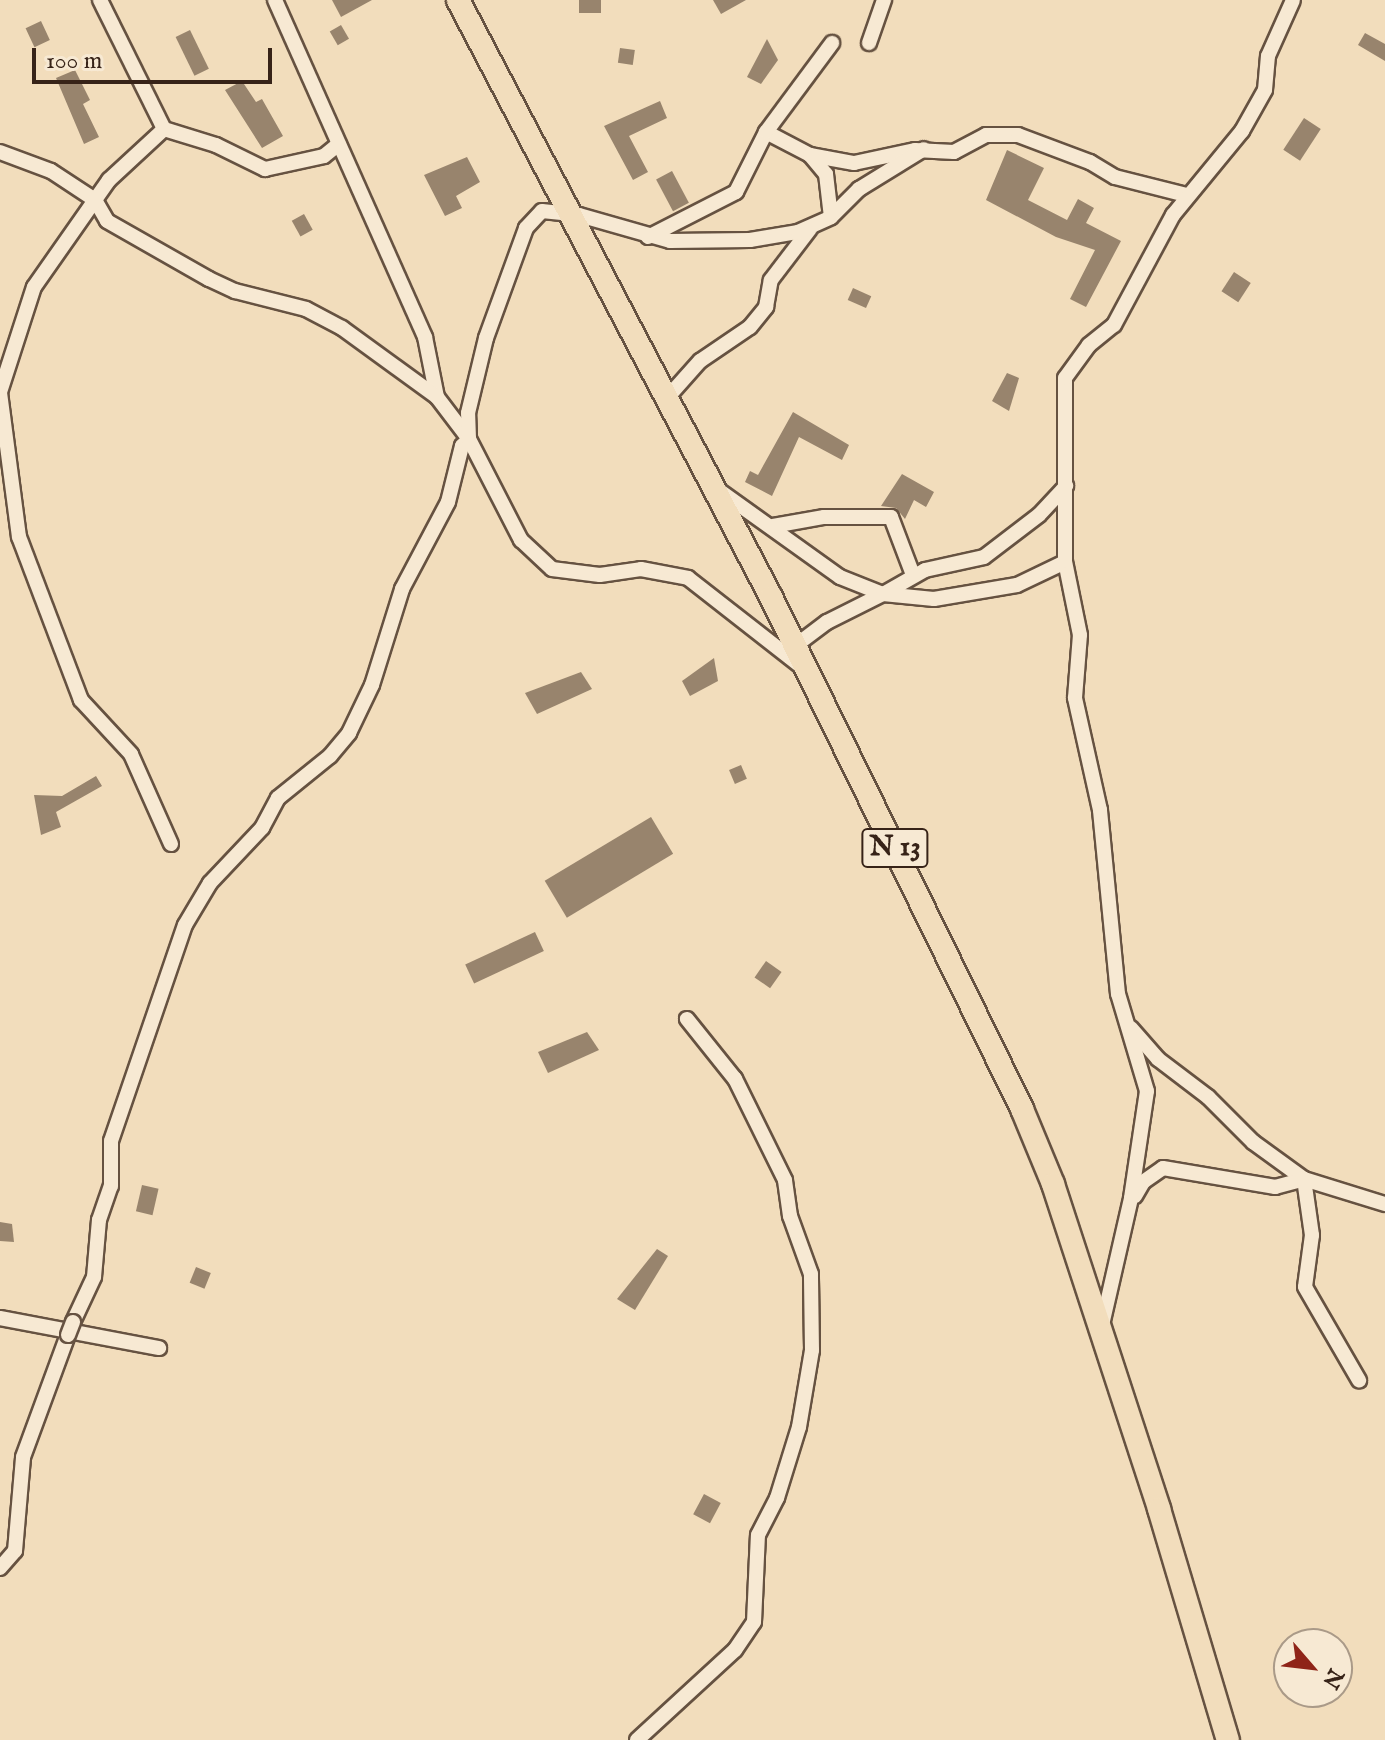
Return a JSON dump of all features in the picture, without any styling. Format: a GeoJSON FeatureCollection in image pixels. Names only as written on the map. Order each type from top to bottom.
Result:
{"type":"FeatureCollection","features":[{"type":"Feature","properties":{"kind":"main road","name":"N 13"},"geometry":{"type":"LineString","coordinates":[[458,0],[795,646],[1022,1109],[1100,1330],[1228,1740]]}},
{"type":"Feature","properties":{"kind":"street"},"geometry":{"type":"LineString","coordinates":[[100,0],[164,129],[216,145],[265,169],[324,156],[339,144]]}},
{"type":"Feature","properties":{"kind":"street"},"geometry":{"type":"LineString","coordinates":[[275,0],[425,337],[437,397]]}},
{"type":"Feature","properties":{"kind":"street"},"geometry":{"type":"LineString","coordinates":[[869,43],[884,0]]}},
{"type":"Feature","properties":{"kind":"street"},"geometry":{"type":"LineString","coordinates":[[1100,1330],[1131,1198],[1147,1091],[1122,1014],[1100,810],[1075,698],[1080,635],[1065,562],[1065,378],[1089,345],[1114,325],[1151,250],[1186,195],[1242,131],[1265,90],[1268,56],[1293,0]]}},
{"type":"Feature","properties":{"kind":"street"},"geometry":{"type":"LineString","coordinates":[[648,237],[736,192],[766,132],[832,43]]}},
{"type":"Feature","properties":{"kind":"street"},"geometry":{"type":"LineString","coordinates":[[164,129],[95,200],[34,287],[0,392],[19,537],[81,700],[131,754],[171,844]]}},
{"type":"Feature","properties":{"kind":"street"},"geometry":{"type":"LineString","coordinates":[[766,132],[810,155],[854,163],[924,149],[954,152],[986,135],[1018,135],[1090,162],[1115,177],[1186,195]]}},
{"type":"Feature","properties":{"kind":"street"},"geometry":{"type":"LineString","coordinates":[[0,1568],[15,1551],[23,1457],[94,1277],[99,1220],[111,1186],[111,1141],[185,925],[210,883],[262,828],[278,798],[330,756],[349,733],[372,685],[402,589],[442,518],[462,446],[469,439],[468,413],[486,338],[526,228],[542,211],[634,228],[648,237],[750,240],[810,229],[831,217],[859,189],[924,149]]}},
{"type":"Feature","properties":{"kind":"street"},"geometry":{"type":"LineString","coordinates":[[0,152],[51,171],[95,200],[107,221],[162,253],[235,291],[306,309],[380,353],[437,397],[469,439],[521,540],[552,569],[600,575],[641,569],[688,578],[808,672]]}},
{"type":"Feature","properties":{"kind":"street"},"geometry":{"type":"LineString","coordinates":[[810,155],[826,174],[831,217]]}},
{"type":"Feature","properties":{"kind":"street"},"geometry":{"type":"LineString","coordinates":[[667,398],[700,361],[750,327],[766,307],[771,280],[810,229]]}},
{"type":"Feature","properties":{"kind":"street"},"geometry":{"type":"LineString","coordinates":[[795,646],[827,622],[913,575],[984,557],[1039,515],[1066,486]]}},
{"type":"Feature","properties":{"kind":"street"},"geometry":{"type":"LineString","coordinates":[[713,487],[773,526],[840,577],[883,594],[934,599],[1017,585],[1065,562]]}},
{"type":"Feature","properties":{"kind":"street"},"geometry":{"type":"LineString","coordinates":[[773,526],[824,517],[891,517],[913,575]]}},
{"type":"Feature","properties":{"kind":"street"},"geometry":{"type":"LineString","coordinates":[[1122,1014],[1158,1059],[1304,1179],[1381,1198]]}},
{"type":"Feature","properties":{"kind":"street"},"geometry":{"type":"LineString","coordinates":[[637,1740],[735,1650],[754,1622],[758,1535],[777,1498],[799,1427],[812,1350],[811,1274],[790,1216],[785,1180],[735,1079],[687,1019]]}},
{"type":"Feature","properties":{"kind":"street"},"geometry":{"type":"LineString","coordinates":[[1131,1198],[1163,1168],[1275,1187],[1304,1179]]}},
{"type":"Feature","properties":{"kind":"street"},"geometry":{"type":"LineString","coordinates":[[1304,1179],[1312,1235],[1305,1287],[1359,1380]]}},
{"type":"Feature","properties":{"kind":"street"},"geometry":{"type":"LineString","coordinates":[[0,1318],[159,1348]]}},
{"type":"Feature","properties":{"kind":"building"},"geometry":{"type":"Polygon","coordinates":[[[332,0],[372,0],[341,17],[332,0]]]}},
{"type":"Feature","properties":{"kind":"building"},"geometry":{"type":"Polygon","coordinates":[[[579,0],[601,0],[601,13],[579,13],[579,0]]]}},
{"type":"Feature","properties":{"kind":"building"},"geometry":{"type":"Polygon","coordinates":[[[713,0],[746,0],[721,14],[713,0]]]}},
{"type":"Feature","properties":{"kind":"building"},"geometry":{"type":"Polygon","coordinates":[[[41,21],[50,40],[34,47],[26,28],[41,21]]]}},
{"type":"Feature","properties":{"kind":"building"},"geometry":{"type":"Polygon","coordinates":[[[341,25],[349,39],[338,45],[330,32],[341,25]]]}},
{"type":"Feature","properties":{"kind":"building"},"geometry":{"type":"Polygon","coordinates":[[[190,30],[209,69],[194,76],[176,37],[190,30]]]}},
{"type":"Feature","properties":{"kind":"building"},"geometry":{"type":"Polygon","coordinates":[[[1365,33],[1385,44],[1385,61],[1358,45],[1365,33]]]}},
{"type":"Feature","properties":{"kind":"building"},"geometry":{"type":"Polygon","coordinates":[[[767,39],[778,60],[761,84],[747,77],[767,39]]]}},
{"type":"Feature","properties":{"kind":"building"},"geometry":{"type":"Polygon","coordinates":[[[620,48],[635,50],[633,65],[618,63],[620,48]]]}},
{"type":"Feature","properties":{"kind":"building"},"geometry":{"type":"Polygon","coordinates":[[[75,70],[90,100],[83,104],[99,137],[84,144],[56,78],[75,70]]]}},
{"type":"Feature","properties":{"kind":"building"},"geometry":{"type":"Polygon","coordinates":[[[242,81],[256,102],[262,99],[283,136],[262,148],[225,90],[242,81]]]}},
{"type":"Feature","properties":{"kind":"building"},"geometry":{"type":"Polygon","coordinates":[[[660,101],[667,118],[629,136],[648,172],[633,180],[604,126],[660,101]]]}},
{"type":"Feature","properties":{"kind":"building"},"geometry":{"type":"Polygon","coordinates":[[[1304,118],[1321,129],[1300,161],[1283,150],[1304,118]]]}},
{"type":"Feature","properties":{"kind":"building"},"geometry":{"type":"Polygon","coordinates":[[[1007,150],[1044,168],[1028,200],[1067,220],[1078,199],[1094,208],[1086,223],[1121,241],[1086,307],[1070,299],[1095,250],[1056,237],[986,200],[1007,150]]]}},
{"type":"Feature","properties":{"kind":"building"},"geometry":{"type":"Polygon","coordinates":[[[467,157],[480,182],[456,196],[462,208],[445,216],[424,175],[467,157]]]}},
{"type":"Feature","properties":{"kind":"building"},"geometry":{"type":"Polygon","coordinates":[[[672,171],[689,203],[673,211],[656,179],[672,171]]]}},
{"type":"Feature","properties":{"kind":"building"},"geometry":{"type":"Polygon","coordinates":[[[304,214],[313,230],[300,237],[292,221],[304,214]]]}},
{"type":"Feature","properties":{"kind":"building"},"geometry":{"type":"Polygon","coordinates":[[[1234,272],[1251,283],[1238,302],[1221,291],[1234,272]]]}},
{"type":"Feature","properties":{"kind":"building"},"geometry":{"type":"Polygon","coordinates":[[[853,288],[871,296],[866,308],[848,300],[853,288]]]}},
{"type":"Feature","properties":{"kind":"building"},"geometry":{"type":"Polygon","coordinates":[[[1007,373],[1019,378],[1009,411],[992,401],[1007,373]]]}},
{"type":"Feature","properties":{"kind":"building"},"geometry":{"type":"Polygon","coordinates":[[[793,412],[849,445],[842,460],[799,437],[772,496],[745,482],[750,471],[758,475],[793,412]]]}},
{"type":"Feature","properties":{"kind":"building"},"geometry":{"type":"Polygon","coordinates":[[[902,474],[934,492],[926,507],[914,500],[905,519],[896,508],[881,506],[902,474]]]}},
{"type":"Feature","properties":{"kind":"building"},"geometry":{"type":"Polygon","coordinates":[[[714,658],[718,681],[690,696],[682,681],[714,658]]]}},
{"type":"Feature","properties":{"kind":"building"},"geometry":{"type":"Polygon","coordinates":[[[581,672],[592,689],[537,714],[525,693],[581,672]]]}},
{"type":"Feature","properties":{"kind":"building"},"geometry":{"type":"Polygon","coordinates":[[[741,765],[747,779],[735,784],[729,770],[741,765]]]}},
{"type":"Feature","properties":{"kind":"building"},"geometry":{"type":"Polygon","coordinates":[[[96,776],[102,786],[56,812],[61,827],[41,835],[34,795],[62,796],[96,776]]]}},
{"type":"Feature","properties":{"kind":"building"},"geometry":{"type":"Polygon","coordinates":[[[651,817],[673,854],[567,918],[545,881],[651,817]]]}},
{"type":"Feature","properties":{"kind":"building"},"geometry":{"type":"Polygon","coordinates":[[[535,932],[544,951],[474,984],[465,965],[535,932]]]}},
{"type":"Feature","properties":{"kind":"building"},"geometry":{"type":"Polygon","coordinates":[[[766,961],[782,972],[770,988],[755,977],[766,961]]]}},
{"type":"Feature","properties":{"kind":"building"},"geometry":{"type":"Polygon","coordinates":[[[587,1032],[599,1050],[548,1073],[538,1052],[587,1032]]]}},
{"type":"Feature","properties":{"kind":"building"},"geometry":{"type":"Polygon","coordinates":[[[142,1185],[159,1189],[152,1215],[136,1211],[142,1185]]]}},
{"type":"Feature","properties":{"kind":"building"},"geometry":{"type":"Polygon","coordinates":[[[0,1222],[12,1224],[14,1242],[0,1241],[0,1222]]]}},
{"type":"Feature","properties":{"kind":"building"},"geometry":{"type":"Polygon","coordinates":[[[657,1249],[668,1256],[635,1310],[617,1299],[657,1249]]]}},
{"type":"Feature","properties":{"kind":"building"},"geometry":{"type":"Polygon","coordinates":[[[196,1267],[211,1273],[204,1289],[190,1283],[196,1267]]]}},
{"type":"Feature","properties":{"kind":"building"},"geometry":{"type":"Polygon","coordinates":[[[704,1494],[721,1503],[710,1523],[693,1514],[704,1494]]]}}]}
